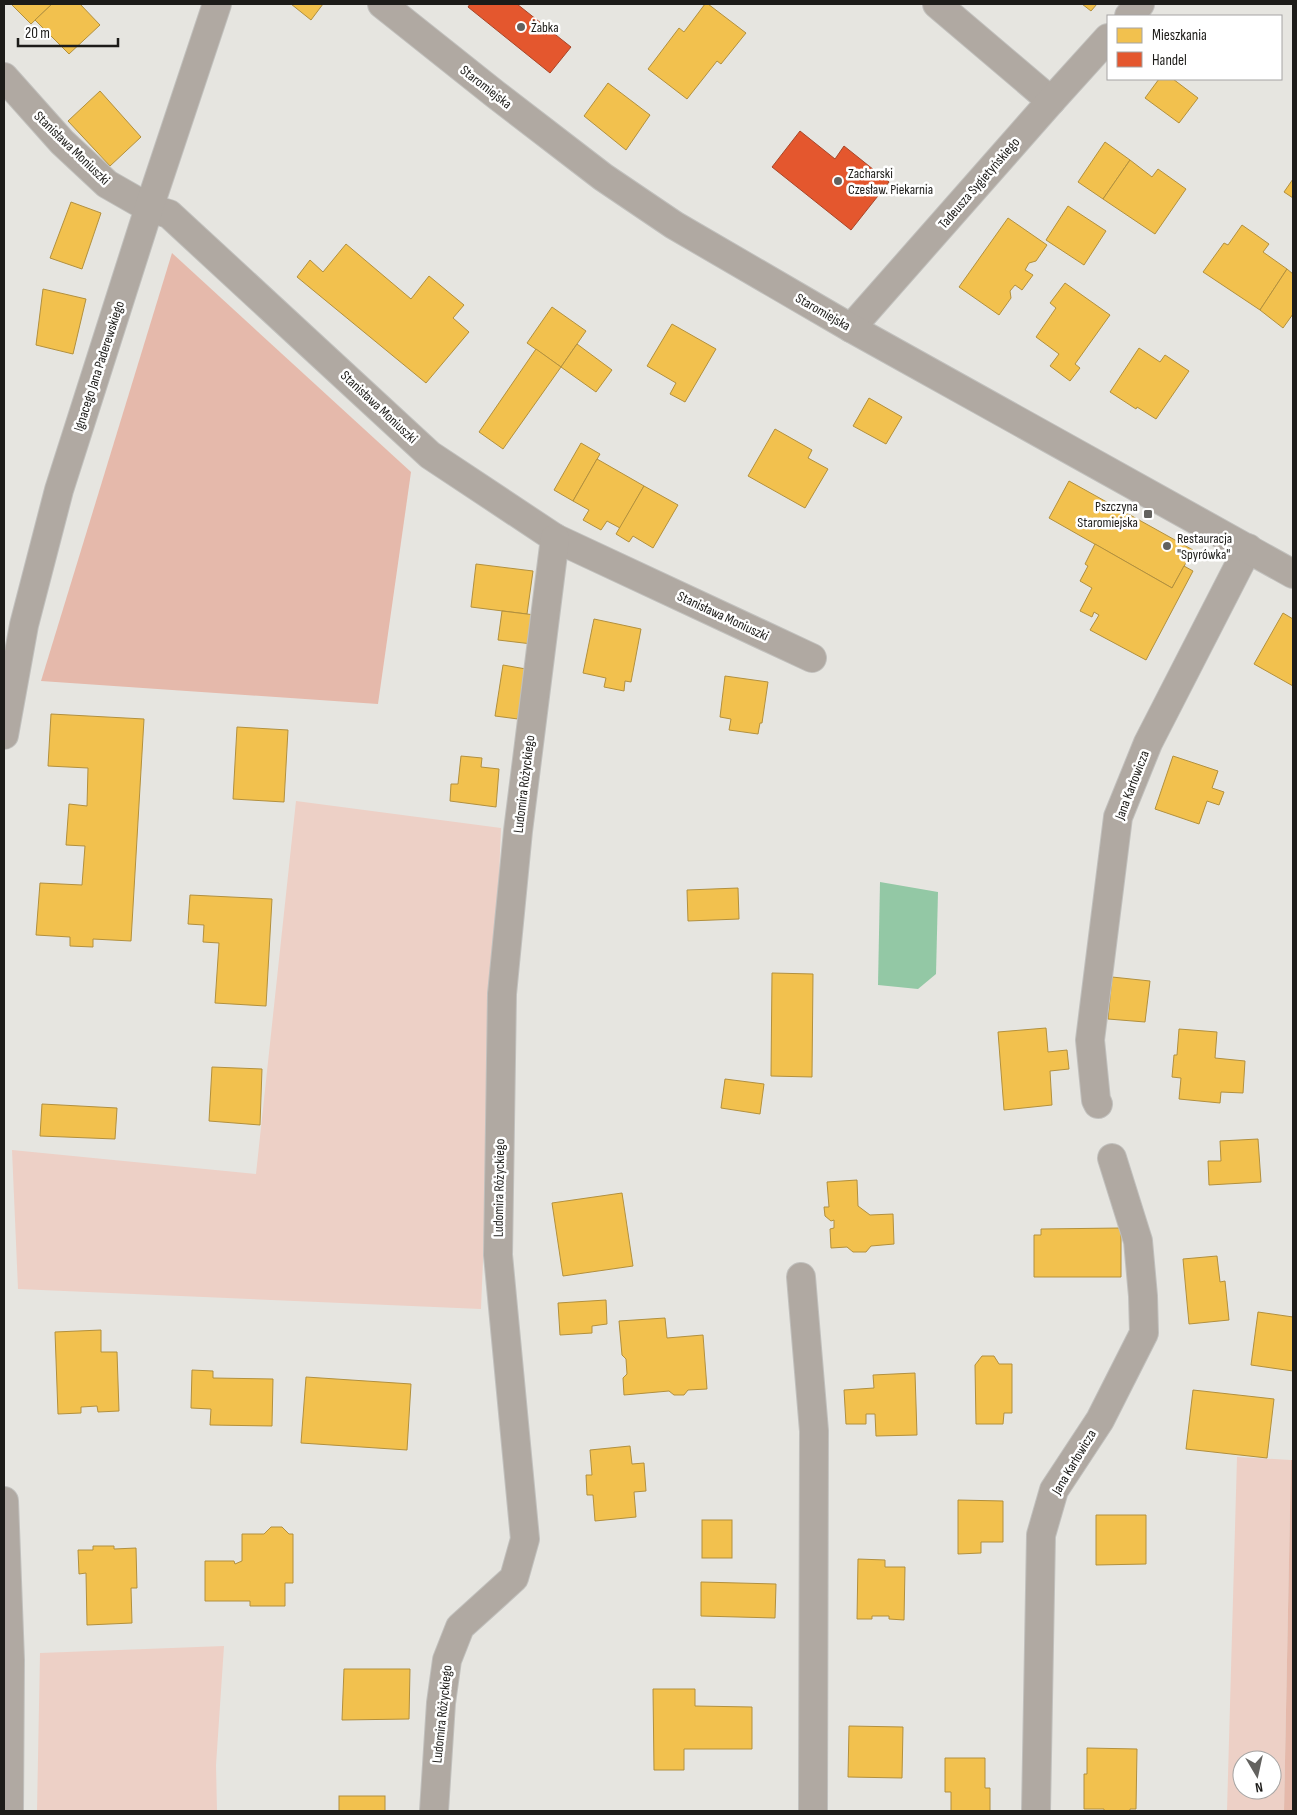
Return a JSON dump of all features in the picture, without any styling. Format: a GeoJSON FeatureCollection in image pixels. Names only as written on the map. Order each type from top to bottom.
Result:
{"type":"FeatureCollection","features":[{"type":"Feature","properties":{"kind":"street","name":"Ignacego Jana Paderewskiego"},"geometry":{"type":"LineString","coordinates":[[4,735],[24,625],[59,490],[149,208],[217,4]]}},
{"type":"Feature","properties":{"kind":"street","name":"Staromiejska"},"geometry":{"type":"LineString","coordinates":[[382,4],[494,94],[611,182],[674,225],[851,328],[1293,574]]}},
{"type":"Feature","properties":{"kind":"street"},"geometry":{"type":"LineString","coordinates":[[937,4],[1051,101]]}},
{"type":"Feature","properties":{"kind":"street"},"geometry":{"type":"LineString","coordinates":[[1130,15],[1140,4]]}},
{"type":"Feature","properties":{"kind":"street","name":"Tadeusza Sygietyńskiego"},"geometry":{"type":"LineString","coordinates":[[851,328],[1107,39]]}},
{"type":"Feature","properties":{"kind":"street","name":"Stanisława Moniuszki"},"geometry":{"type":"LineString","coordinates":[[4,77],[62,142],[107,184],[149,208],[169,214],[430,455],[555,538],[812,658]]}},
{"type":"Feature","properties":{"kind":"street","name":"Ludomira Różyckiego"},"geometry":{"type":"LineString","coordinates":[[434,1811],[440,1703],[448,1660],[460,1627],[514,1578],[525,1538],[498,1255],[502,994],[518,831],[555,538]]}},
{"type":"Feature","properties":{"kind":"street","name":"Jana Karłowicza"},"geometry":{"type":"LineString","coordinates":[[1098,1104],[1090,1040],[1118,817],[1148,743],[1248,548]]}},
{"type":"Feature","properties":{"kind":"street","name":"Jana Karłowicza"},"geometry":{"type":"LineString","coordinates":[[1036,1811],[1041,1535],[1054,1490],[1100,1420],[1144,1332],[1138,1242],[1112,1158]]}},
{"type":"Feature","properties":{"kind":"street"},"geometry":{"type":"LineString","coordinates":[[801,1277],[814,1431],[814,1811]]}},
{"type":"Feature","properties":{"kind":"street"},"geometry":{"type":"LineString","coordinates":[[4,1501],[8,1811]]}},
{"type":"Feature","properties":{"kind":"shaded area"},"geometry":{"type":"Polygon","coordinates":[[[172,253],[411,472],[378,704],[41,681],[172,253]]]}},
{"type":"Feature","properties":{"kind":"shaded area"},"geometry":{"type":"Polygon","coordinates":[[[296,801],[501,828],[481,1309],[18,1289],[12,1150],[256,1174],[296,801]]]}},
{"type":"Feature","properties":{"kind":"shaded area"},"geometry":{"type":"Polygon","coordinates":[[[880,882],[938,892],[936,974],[918,989],[878,985],[880,882]]]}},
{"type":"Feature","properties":{"kind":"shaded area"},"geometry":{"type":"Polygon","coordinates":[[[1237,1457],[1291,1460],[1284,1811],[1227,1811],[1237,1457]]]}},
{"type":"Feature","properties":{"kind":"shaded area"},"geometry":{"type":"Polygon","coordinates":[[[1291,1460],[1293,1460],[1293,1811],[1284,1811],[1291,1460]]]}},
{"type":"Feature","properties":{"kind":"shaded area"},"geometry":{"type":"Polygon","coordinates":[[[224,1646],[216,1765],[217,1811],[37,1811],[40,1653],[224,1646]]]}},
{"type":"Feature","properties":{"kind":"building: Mieszkania"},"geometry":{"type":"Polygon","coordinates":[[[11,4],[52,4],[31,24],[11,4]]]}},
{"type":"Feature","properties":{"kind":"building: Mieszkania"},"geometry":{"type":"Polygon","coordinates":[[[52,4],[80,4],[100,25],[69,54],[35,20],[52,4]]]}},
{"type":"Feature","properties":{"kind":"building: Mieszkania"},"geometry":{"type":"Polygon","coordinates":[[[291,4],[323,4],[311,20],[291,4]]]}},
{"type":"Feature","properties":{"kind":"building: Mieszkania"},"geometry":{"type":"Polygon","coordinates":[[[705,4],[708,4],[746,33],[721,64],[717,61],[687,99],[648,69],[679,28],[684,32],[705,4]]]}},
{"type":"Feature","properties":{"kind":"building: Mieszkania"},"geometry":{"type":"Polygon","coordinates":[[[1082,4],[1097,4],[1091,11],[1082,4]]]}},
{"type":"Feature","properties":{"kind":"building: Mieszkania"},"geometry":{"type":"Polygon","coordinates":[[[1158,80],[1174,80],[1198,98],[1179,123],[1145,98],[1158,80]]]}},
{"type":"Feature","properties":{"kind":"building: Mieszkania"},"geometry":{"type":"Polygon","coordinates":[[[608,83],[650,115],[626,150],[584,116],[608,83]]]}},
{"type":"Feature","properties":{"kind":"building: Mieszkania"},"geometry":{"type":"Polygon","coordinates":[[[100,91],[141,137],[110,166],[68,121],[100,91]]]}},
{"type":"Feature","properties":{"kind":"building: Mieszkania"},"geometry":{"type":"Polygon","coordinates":[[[1105,142],[1130,160],[1103,199],[1078,182],[1105,142]]]}},
{"type":"Feature","properties":{"kind":"building: Mieszkania"},"geometry":{"type":"Polygon","coordinates":[[[1130,160],[1152,177],[1158,169],[1186,189],[1155,234],[1103,199],[1130,160]]]}},
{"type":"Feature","properties":{"kind":"building: Mieszkania"},"geometry":{"type":"Polygon","coordinates":[[[1293,179],[1293,198],[1284,192],[1293,179]]]}},
{"type":"Feature","properties":{"kind":"building: Mieszkania"},"geometry":{"type":"Polygon","coordinates":[[[71,202],[101,213],[82,269],[50,258],[71,202]]]}},
{"type":"Feature","properties":{"kind":"building: Mieszkania"},"geometry":{"type":"Polygon","coordinates":[[[1068,206],[1106,231],[1084,265],[1046,240],[1068,206]]]}},
{"type":"Feature","properties":{"kind":"building: Mieszkania"},"geometry":{"type":"Polygon","coordinates":[[[1008,218],[1047,245],[1036,261],[1029,263],[1025,270],[1033,275],[1022,290],[1015,285],[1010,291],[1011,298],[999,315],[959,287],[1008,218]]]}},
{"type":"Feature","properties":{"kind":"building: Mieszkania"},"geometry":{"type":"Polygon","coordinates":[[[1242,225],[1269,244],[1263,252],[1287,269],[1260,310],[1203,272],[1224,243],[1228,245],[1242,225]]]}},
{"type":"Feature","properties":{"kind":"building: Mieszkania"},"geometry":{"type":"Polygon","coordinates":[[[346,244],[411,299],[429,276],[464,305],[453,318],[469,332],[426,383],[297,277],[310,260],[323,272],[346,244]]]}},
{"type":"Feature","properties":{"kind":"building: Mieszkania"},"geometry":{"type":"Polygon","coordinates":[[[1287,269],[1293,274],[1293,314],[1283,328],[1260,310],[1287,269]]]}},
{"type":"Feature","properties":{"kind":"building: Mieszkania"},"geometry":{"type":"Polygon","coordinates":[[[1065,283],[1110,315],[1075,364],[1080,368],[1070,381],[1050,366],[1059,354],[1036,337],[1056,308],[1050,303],[1065,283]]]}},
{"type":"Feature","properties":{"kind":"building: Mieszkania"},"geometry":{"type":"Polygon","coordinates":[[[43,289],[86,299],[73,354],[36,345],[43,289]]]}},
{"type":"Feature","properties":{"kind":"building: Mieszkania"},"geometry":{"type":"Polygon","coordinates":[[[552,307],[586,331],[561,367],[527,343],[552,307]]]}},
{"type":"Feature","properties":{"kind":"building: Mieszkania"},"geometry":{"type":"Polygon","coordinates":[[[672,324],[716,349],[685,402],[670,394],[676,383],[647,366],[672,324]]]}},
{"type":"Feature","properties":{"kind":"building: Mieszkania"},"geometry":{"type":"Polygon","coordinates":[[[577,344],[612,370],[596,392],[561,367],[577,344]]]}},
{"type":"Feature","properties":{"kind":"building: Mieszkania"},"geometry":{"type":"Polygon","coordinates":[[[1139,348],[1160,362],[1165,355],[1189,371],[1156,419],[1110,392],[1139,348]]]}},
{"type":"Feature","properties":{"kind":"building: Mieszkania"},"geometry":{"type":"Polygon","coordinates":[[[536,349],[561,367],[503,449],[479,432],[536,349]]]}},
{"type":"Feature","properties":{"kind":"building: Mieszkania"},"geometry":{"type":"Polygon","coordinates":[[[869,398],[902,417],[886,444],[853,426],[869,398]]]}},
{"type":"Feature","properties":{"kind":"building: Mieszkania"},"geometry":{"type":"Polygon","coordinates":[[[775,429],[812,450],[808,458],[828,469],[805,508],[748,476],[775,429]]]}},
{"type":"Feature","properties":{"kind":"building: Mieszkania"},"geometry":{"type":"Polygon","coordinates":[[[581,443],[600,454],[573,501],[554,490],[581,443]]]}},
{"type":"Feature","properties":{"kind":"building: Mieszkania"},"geometry":{"type":"Polygon","coordinates":[[[597,459],[644,486],[620,528],[607,521],[601,530],[583,520],[589,510],[573,501],[597,459]]]}},
{"type":"Feature","properties":{"kind":"building: Mieszkania"},"geometry":{"type":"Polygon","coordinates":[[[1069,481],[1193,550],[1172,588],[1049,518],[1069,481]]]}},
{"type":"Feature","properties":{"kind":"building: Mieszkania"},"geometry":{"type":"Polygon","coordinates":[[[644,486],[678,505],[653,548],[633,536],[629,542],[616,534],[644,486]]]}},
{"type":"Feature","properties":{"kind":"building: Mieszkania"},"geometry":{"type":"Polygon","coordinates":[[[1095,544],[1172,588],[1184,566],[1193,571],[1146,660],[1090,630],[1099,615],[1094,612],[1092,617],[1080,611],[1092,588],[1080,581],[1088,566],[1085,564],[1095,544]]]}},
{"type":"Feature","properties":{"kind":"building: Mieszkania"},"geometry":{"type":"Polygon","coordinates":[[[476,564],[533,571],[527,614],[471,607],[476,564]]]}},
{"type":"Feature","properties":{"kind":"building: Mieszkania"},"geometry":{"type":"Polygon","coordinates":[[[502,611],[535,615],[532,644],[498,640],[502,611]]]}},
{"type":"Feature","properties":{"kind":"building: Mieszkania"},"geometry":{"type":"Polygon","coordinates":[[[1283,613],[1293,619],[1293,686],[1254,664],[1283,613]]]}},
{"type":"Feature","properties":{"kind":"building: Mieszkania"},"geometry":{"type":"Polygon","coordinates":[[[594,619],[641,629],[631,682],[625,681],[624,691],[604,687],[606,678],[583,673],[594,619]]]}},
{"type":"Feature","properties":{"kind":"building: Mieszkania"},"geometry":{"type":"Polygon","coordinates":[[[503,665],[526,669],[518,719],[495,716],[503,665]]]}},
{"type":"Feature","properties":{"kind":"building: Mieszkania"},"geometry":{"type":"Polygon","coordinates":[[[725,676],[768,682],[762,723],[760,723],[758,734],[729,730],[731,719],[720,717],[725,676]]]}},
{"type":"Feature","properties":{"kind":"building: Mieszkania"},"geometry":{"type":"Polygon","coordinates":[[[51,714],[144,719],[131,941],[93,939],[93,947],[70,946],[70,937],[36,935],[40,883],[82,885],[85,846],[66,845],[69,804],[87,806],[88,768],[48,766],[51,714]]]}},
{"type":"Feature","properties":{"kind":"building: Mieszkania"},"geometry":{"type":"Polygon","coordinates":[[[237,727],[288,730],[284,802],[233,799],[237,727]]]}},
{"type":"Feature","properties":{"kind":"building: Mieszkania"},"geometry":{"type":"Polygon","coordinates":[[[461,756],[482,758],[481,767],[499,769],[496,807],[450,801],[451,784],[458,784],[461,756]]]}},
{"type":"Feature","properties":{"kind":"building: Mieszkania"},"geometry":{"type":"Polygon","coordinates":[[[1173,756],[1218,771],[1212,788],[1224,792],[1219,805],[1207,801],[1199,824],[1155,809],[1173,756]]]}},
{"type":"Feature","properties":{"kind":"building: Mieszkania"},"geometry":{"type":"Polygon","coordinates":[[[738,888],[739,919],[688,921],[687,890],[738,888]]]}},
{"type":"Feature","properties":{"kind":"building: Mieszkania"},"geometry":{"type":"Polygon","coordinates":[[[190,895],[272,899],[266,1006],[215,1003],[219,943],[203,942],[204,925],[188,924],[190,895]]]}},
{"type":"Feature","properties":{"kind":"building: Mieszkania"},"geometry":{"type":"Polygon","coordinates":[[[772,973],[813,974],[812,1077],[771,1076],[772,973]]]}},
{"type":"Feature","properties":{"kind":"building: Mieszkania"},"geometry":{"type":"Polygon","coordinates":[[[1112,977],[1150,981],[1145,1022],[1108,1019],[1112,977]]]}},
{"type":"Feature","properties":{"kind":"building: Mieszkania"},"geometry":{"type":"Polygon","coordinates":[[[1046,1028],[1048,1052],[1067,1050],[1069,1069],[1050,1071],[1052,1105],[1004,1110],[998,1032],[1046,1028]]]}},
{"type":"Feature","properties":{"kind":"building: Mieszkania"},"geometry":{"type":"Polygon","coordinates":[[[1179,1029],[1217,1032],[1215,1058],[1245,1061],[1243,1093],[1221,1092],[1220,1103],[1179,1099],[1181,1078],[1172,1077],[1174,1055],[1177,1055],[1179,1029]]]}},
{"type":"Feature","properties":{"kind":"building: Mieszkania"},"geometry":{"type":"Polygon","coordinates":[[[212,1067],[262,1069],[260,1125],[209,1121],[212,1067]]]}},
{"type":"Feature","properties":{"kind":"building: Mieszkania"},"geometry":{"type":"Polygon","coordinates":[[[725,1079],[764,1084],[760,1114],[721,1108],[725,1079]]]}},
{"type":"Feature","properties":{"kind":"building: Mieszkania"},"geometry":{"type":"Polygon","coordinates":[[[42,1104],[117,1108],[115,1139],[40,1136],[42,1104]]]}},
{"type":"Feature","properties":{"kind":"building: Mieszkania"},"geometry":{"type":"Polygon","coordinates":[[[1258,1139],[1261,1182],[1209,1185],[1208,1161],[1221,1161],[1220,1141],[1258,1139]]]}},
{"type":"Feature","properties":{"kind":"building: Mieszkania"},"geometry":{"type":"Polygon","coordinates":[[[857,1180],[858,1206],[870,1215],[893,1214],[894,1244],[871,1246],[866,1252],[853,1252],[847,1247],[831,1248],[830,1229],[834,1228],[834,1220],[831,1221],[825,1216],[824,1207],[829,1207],[827,1182],[857,1180]]]}},
{"type":"Feature","properties":{"kind":"building: Mieszkania"},"geometry":{"type":"Polygon","coordinates":[[[622,1193],[633,1266],[563,1276],[552,1203],[622,1193]]]}},
{"type":"Feature","properties":{"kind":"building: Mieszkania"},"geometry":{"type":"Polygon","coordinates":[[[1121,1228],[1121,1277],[1034,1277],[1034,1235],[1041,1235],[1041,1229],[1121,1228]]]}},
{"type":"Feature","properties":{"kind":"building: Mieszkania"},"geometry":{"type":"Polygon","coordinates":[[[1217,1256],[1220,1282],[1225,1281],[1229,1320],[1189,1324],[1183,1259],[1217,1256]]]}},
{"type":"Feature","properties":{"kind":"building: Mieszkania"},"geometry":{"type":"Polygon","coordinates":[[[606,1300],[607,1324],[592,1326],[592,1333],[560,1335],[558,1303],[606,1300]]]}},
{"type":"Feature","properties":{"kind":"building: Mieszkania"},"geometry":{"type":"Polygon","coordinates":[[[1258,1312],[1293,1317],[1293,1371],[1251,1365],[1258,1312]]]}},
{"type":"Feature","properties":{"kind":"building: Mieszkania"},"geometry":{"type":"Polygon","coordinates":[[[665,1318],[667,1338],[703,1335],[707,1389],[688,1390],[684,1395],[674,1395],[669,1391],[624,1395],[623,1378],[627,1374],[626,1359],[622,1355],[619,1321],[665,1318]]]}},
{"type":"Feature","properties":{"kind":"building: Mieszkania"},"geometry":{"type":"Polygon","coordinates":[[[101,1330],[101,1352],[117,1352],[119,1411],[98,1412],[97,1406],[81,1407],[81,1413],[58,1414],[55,1332],[101,1330]]]}},
{"type":"Feature","properties":{"kind":"building: Mieszkania"},"geometry":{"type":"Polygon","coordinates":[[[982,1356],[994,1356],[999,1364],[1012,1364],[1012,1413],[1004,1413],[1003,1424],[976,1424],[975,1365],[982,1356]]]}},
{"type":"Feature","properties":{"kind":"building: Mieszkania"},"geometry":{"type":"Polygon","coordinates":[[[192,1370],[213,1371],[213,1378],[273,1379],[272,1426],[210,1425],[211,1409],[191,1408],[192,1370]]]}},
{"type":"Feature","properties":{"kind":"building: Mieszkania"},"geometry":{"type":"Polygon","coordinates":[[[915,1373],[917,1435],[876,1436],[875,1414],[866,1414],[866,1424],[846,1424],[844,1390],[874,1388],[873,1375],[915,1373]]]}},
{"type":"Feature","properties":{"kind":"building: Mieszkania"},"geometry":{"type":"Polygon","coordinates":[[[306,1377],[411,1384],[407,1450],[301,1443],[306,1377]]]}},
{"type":"Feature","properties":{"kind":"building: Mieszkania"},"geometry":{"type":"Polygon","coordinates":[[[1193,1390],[1274,1399],[1267,1458],[1186,1449],[1193,1390]]]}},
{"type":"Feature","properties":{"kind":"building: Mieszkania"},"geometry":{"type":"Polygon","coordinates":[[[630,1446],[632,1464],[644,1463],[646,1491],[634,1492],[636,1517],[595,1521],[593,1495],[587,1495],[586,1475],[592,1475],[590,1450],[630,1446]]]}},
{"type":"Feature","properties":{"kind":"building: Mieszkania"},"geometry":{"type":"Polygon","coordinates":[[[958,1500],[1003,1501],[1003,1542],[981,1542],[981,1553],[958,1554],[958,1500]]]}},
{"type":"Feature","properties":{"kind":"building: Mieszkania"},"geometry":{"type":"Polygon","coordinates":[[[1096,1515],[1146,1515],[1146,1564],[1096,1565],[1096,1515]]]}},
{"type":"Feature","properties":{"kind":"building: Mieszkania"},"geometry":{"type":"Polygon","coordinates":[[[702,1520],[732,1520],[732,1558],[702,1558],[702,1520]]]}},
{"type":"Feature","properties":{"kind":"building: Mieszkania"},"geometry":{"type":"Polygon","coordinates":[[[271,1527],[282,1527],[289,1534],[293,1534],[293,1583],[285,1583],[285,1606],[250,1606],[250,1601],[205,1601],[205,1561],[234,1561],[235,1564],[242,1561],[242,1534],[264,1534],[271,1527]]]}},
{"type":"Feature","properties":{"kind":"building: Mieszkania"},"geometry":{"type":"Polygon","coordinates":[[[93,1546],[114,1546],[114,1549],[136,1548],[137,1588],[131,1588],[132,1623],[87,1625],[86,1573],[79,1574],[78,1550],[93,1550],[93,1546]]]}},
{"type":"Feature","properties":{"kind":"building: Mieszkania"},"geometry":{"type":"Polygon","coordinates":[[[858,1559],[885,1560],[885,1567],[905,1567],[904,1620],[889,1619],[889,1616],[872,1616],[872,1619],[857,1619],[858,1559]]]}},
{"type":"Feature","properties":{"kind":"building: Mieszkania"},"geometry":{"type":"Polygon","coordinates":[[[701,1582],[776,1584],[775,1618],[701,1616],[701,1582]]]}},
{"type":"Feature","properties":{"kind":"building: Mieszkania"},"geometry":{"type":"Polygon","coordinates":[[[344,1669],[410,1669],[409,1719],[342,1720],[344,1669]]]}},
{"type":"Feature","properties":{"kind":"building: Mieszkania"},"geometry":{"type":"Polygon","coordinates":[[[653,1689],[695,1689],[695,1706],[752,1707],[752,1749],[684,1749],[684,1770],[654,1770],[653,1689]]]}},
{"type":"Feature","properties":{"kind":"building: Mieszkania"},"geometry":{"type":"Polygon","coordinates":[[[849,1726],[903,1727],[902,1778],[848,1777],[849,1726]]]}},
{"type":"Feature","properties":{"kind":"building: Mieszkania"},"geometry":{"type":"Polygon","coordinates":[[[1087,1748],[1137,1749],[1136,1809],[1130,1809],[1130,1811],[1104,1811],[1104,1809],[1084,1809],[1084,1774],[1087,1774],[1087,1748]]]}},
{"type":"Feature","properties":{"kind":"building: Mieszkania"},"geometry":{"type":"Polygon","coordinates":[[[945,1758],[985,1758],[985,1788],[990,1788],[990,1811],[951,1811],[951,1792],[945,1792],[945,1758]]]}},
{"type":"Feature","properties":{"kind":"building: Mieszkania"},"geometry":{"type":"Polygon","coordinates":[[[339,1796],[385,1796],[385,1811],[339,1811],[339,1796]]]}},
{"type":"Feature","properties":{"kind":"building: Handel"},"geometry":{"type":"Polygon","coordinates":[[[470,4],[517,4],[571,47],[550,73],[468,7],[470,4]]]}},
{"type":"Feature","properties":{"kind":"building: Handel"},"geometry":{"type":"Polygon","coordinates":[[[800,131],[835,159],[844,146],[889,182],[851,230],[772,167],[800,131]]]}},
{"type":"Feature","properties":{"kind":"place","name":"Żabka"},"geometry":{"type":"Point","coordinates":[521,27]}},
{"type":"Feature","properties":{"kind":"place","name":"Zacharski Czesław. Piekarnia"},"geometry":{"type":"Point","coordinates":[838,181]}},
{"type":"Feature","properties":{"kind":"place","name":"Pszczyna Staromiejska"},"geometry":{"type":"Point","coordinates":[1148,514]}},
{"type":"Feature","properties":{"kind":"place","name":"Restauracja \"Spyrówka\""},"geometry":{"type":"Point","coordinates":[1167,546]}}]}
